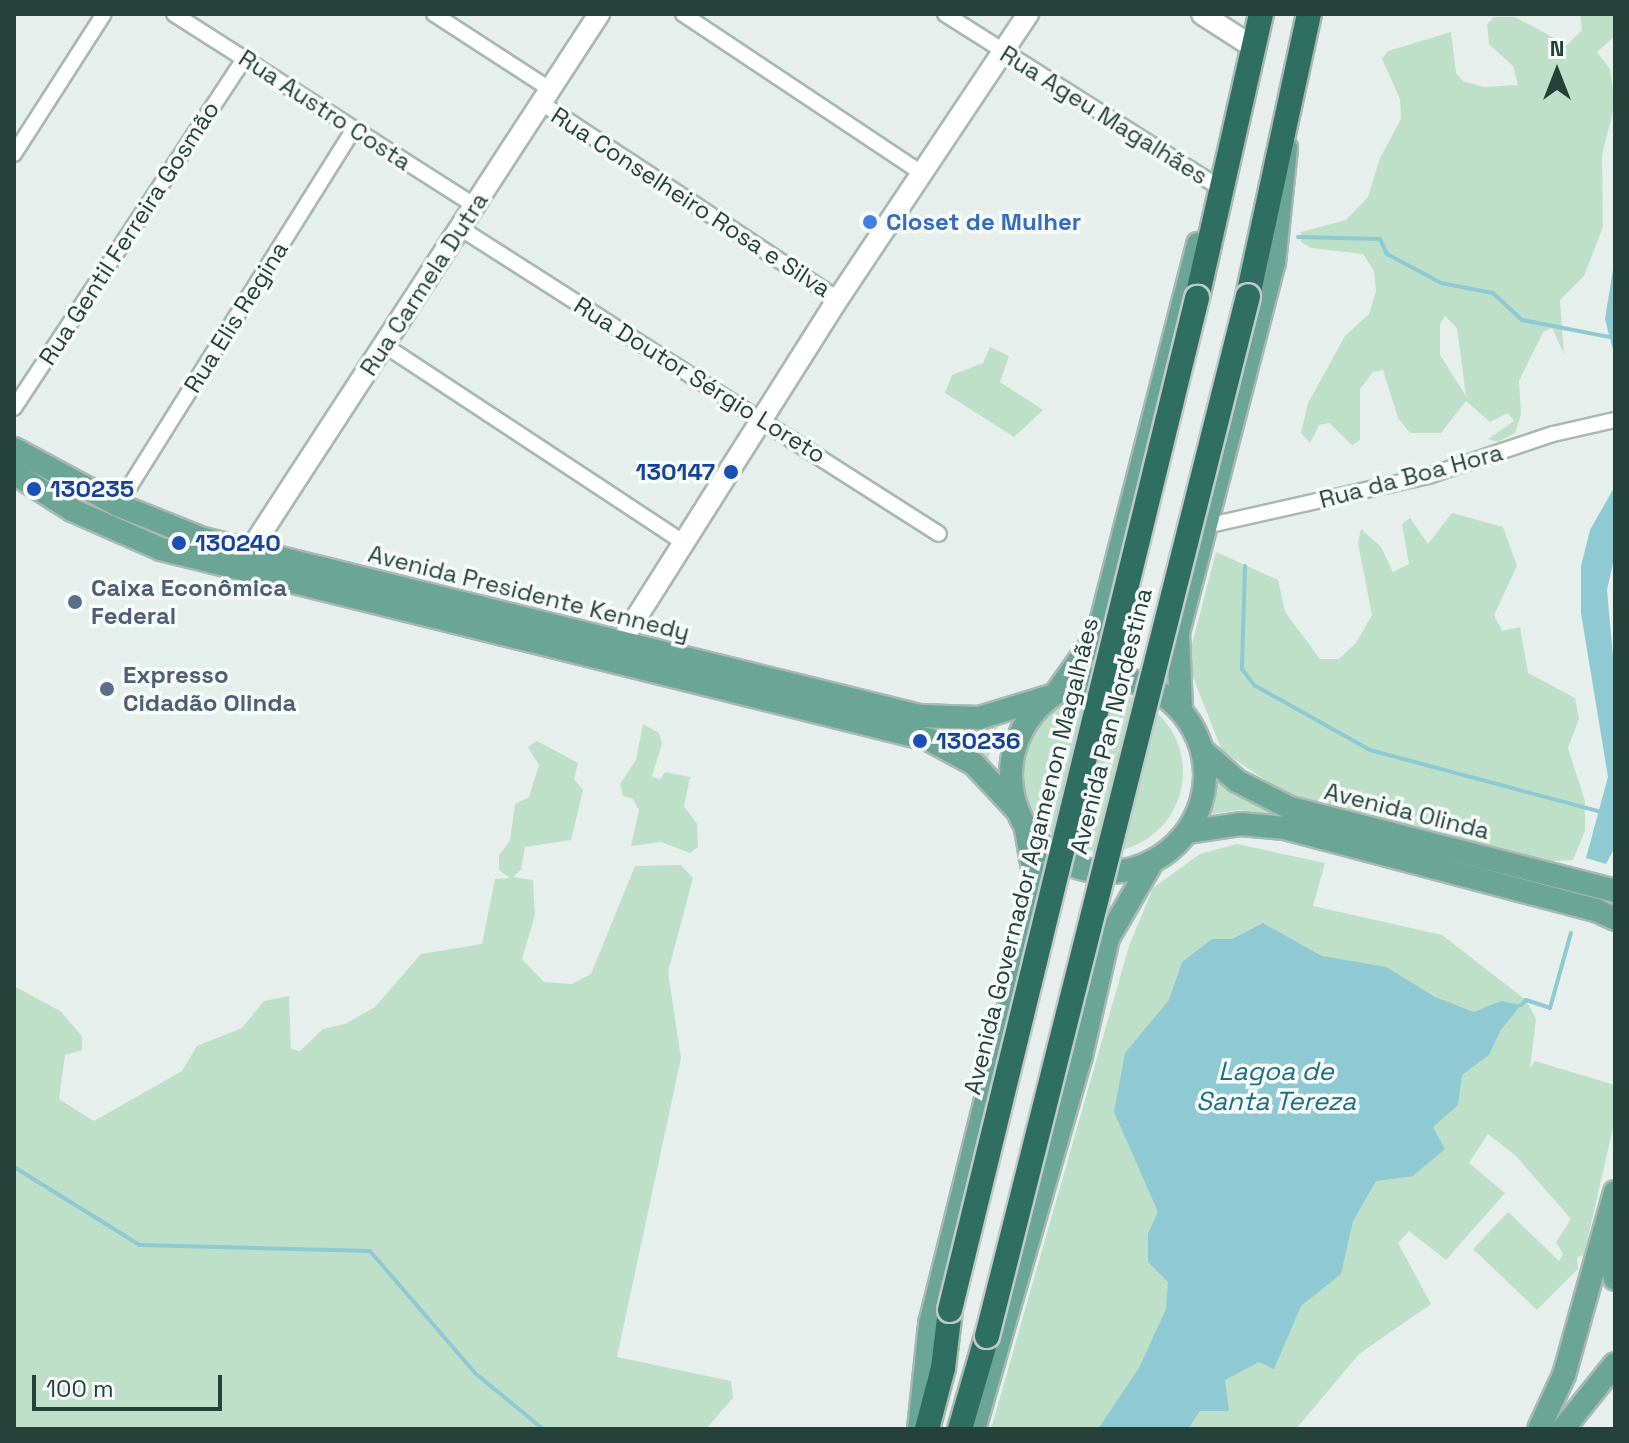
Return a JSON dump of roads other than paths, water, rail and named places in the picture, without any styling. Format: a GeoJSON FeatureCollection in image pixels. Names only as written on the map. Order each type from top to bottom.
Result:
{"type":"FeatureCollection","features":[{"type":"Feature","properties":{"kind":"highway","name":"Avenida Pan Nordestina"},"geometry":{"type":"LineString","coordinates":[[1197,298],[1220,182],[1261,14]]}},
{"type":"Feature","properties":{"kind":"highway","name":"Avenida Pan Nordestina"},"geometry":{"type":"LineString","coordinates":[[960,1429],[987,1336],[1248,296],[1309,14]]}},
{"type":"Feature","properties":{"kind":"highway","name":"Avenida Governador Agamenon Magalhães"},"geometry":{"type":"LineString","coordinates":[[927,1429],[943,1368],[950,1310],[1197,298]]}},
{"type":"Feature","properties":{"kind":"main road","name":"Avenida Pan Nordestina"},"geometry":{"type":"LineString","coordinates":[[1181,710],[1178,633],[1274,263],[1286,179],[1286,119]]}},
{"type":"Feature","properties":{"kind":"main road","name":"Avenida Pan Nordestina"},"geometry":{"type":"LineString","coordinates":[[1053,694],[1092,646],[1103,619],[1220,182]]}},
{"type":"Feature","properties":{"kind":"main road","name":"Avenida Presidente Kennedy"},"geometry":{"type":"LineString","coordinates":[[14,449],[118,505],[249,552],[920,716],[979,718],[1053,694]]}},
{"type":"Feature","properties":{"kind":"main road","name":"Avenida Presidente Kennedy"},"geometry":{"type":"LineString","coordinates":[[14,473],[72,510],[161,549],[930,740],[974,764],[1016,809]]}},
{"type":"Feature","properties":{"kind":"main road"},"geometry":{"type":"LineString","coordinates":[[974,1429],[1081,1056],[1108,938],[1131,890],[1152,862],[1187,832],[1205,784],[1202,750],[1181,710],[1133,681],[1094,678],[1053,694],[1027,720],[1014,748],[1010,779],[1016,809],[1026,829],[1055,857],[1093,871],[1152,862]]}},
{"type":"Feature","properties":{"kind":"main road","name":"Avenida Olinda"},"geometry":{"type":"LineString","coordinates":[[1202,750],[1237,781],[1290,808],[1589,894]]}},
{"type":"Feature","properties":{"kind":"main road"},"geometry":{"type":"LineString","coordinates":[[1187,832],[1241,824],[1285,828],[1589,894],[1615,919]]}},
{"type":"Feature","properties":{"kind":"main road","name":"Avenida Governador Agamenon Magalhães"},"geometry":{"type":"LineString","coordinates":[[919,1429],[930,1324],[1030,923],[1034,874],[1026,829]]}},
{"type":"Feature","properties":{"kind":"main road"},"geometry":{"type":"LineString","coordinates":[[1539,1429],[1564,1375],[1609,1226],[1615,1192]]}},
{"type":"Feature","properties":{"kind":"main road"},"geometry":{"type":"LineString","coordinates":[[1609,1226],[1615,1279]]}},
{"type":"Feature","properties":{"kind":"main road"},"geometry":{"type":"LineString","coordinates":[[1563,1429],[1615,1364]]}},
{"type":"Feature","properties":{"kind":"street"},"geometry":{"type":"LineString","coordinates":[[14,154],[104,14]]}},
{"type":"Feature","properties":{"kind":"street","name":"Rua Austro Costa"},"geometry":{"type":"LineString","coordinates":[[174,14],[475,206]]}},
{"type":"Feature","properties":{"kind":"street","name":"Rua Conselheiro Rosa e Silva"},"geometry":{"type":"LineString","coordinates":[[434,14],[547,97],[838,299]]}},
{"type":"Feature","properties":{"kind":"street","name":"Rua Carmela Dutra"},"geometry":{"type":"LineString","coordinates":[[249,552],[599,14]]}},
{"type":"Feature","properties":{"kind":"street"},"geometry":{"type":"LineString","coordinates":[[683,14],[923,174]]}},
{"type":"Feature","properties":{"kind":"street","name":"Rua Ageu Magalhães"},"geometry":{"type":"LineString","coordinates":[[945,14],[1002,52],[1220,182]]}},
{"type":"Feature","properties":{"kind":"street"},"geometry":{"type":"LineString","coordinates":[[621,642],[764,421],[838,299],[1028,14]]}},
{"type":"Feature","properties":{"kind":"street"},"geometry":{"type":"LineString","coordinates":[[1202,14],[1253,47]]}},
{"type":"Feature","properties":{"kind":"street","name":"Rua Gentil Ferreira Gosmão"},"geometry":{"type":"LineString","coordinates":[[14,408],[245,58]]}},
{"type":"Feature","properties":{"kind":"street","name":"Rua Elis Regina"},"geometry":{"type":"LineString","coordinates":[[118,505],[354,129]]}},
{"type":"Feature","properties":{"kind":"street","name":"Rua Doutor Sérgio Loreto"},"geometry":{"type":"LineString","coordinates":[[460,228],[939,534]]}},
{"type":"Feature","properties":{"kind":"street"},"geometry":{"type":"LineString","coordinates":[[384,345],[684,543]]}},
{"type":"Feature","properties":{"kind":"street","name":"Rua da Boa Hora"},"geometry":{"type":"LineString","coordinates":[[1206,526],[1428,476],[1553,434],[1615,420]]}},
{"type":"Feature","properties":{"kind":"water"},"geometry":{"type":"Polygon","coordinates":[[[1615,257],[1615,358],[1605,319],[1615,257]]]}},
{"type":"Feature","properties":{"kind":"water"},"geometry":{"type":"Polygon","coordinates":[[[1615,486],[1615,554],[1607,590],[1615,679],[1615,847],[1606,864],[1586,858],[1608,777],[1581,613],[1581,566],[1590,530],[1615,486]]]}},
{"type":"Feature","properties":{"kind":"water","name":"Lagoa de Santa Tereza"},"geometry":{"type":"Polygon","coordinates":[[[1263,923],[1322,956],[1386,967],[1435,997],[1474,1012],[1501,1001],[1521,1005],[1500,1031],[1489,1055],[1462,1075],[1458,1105],[1433,1127],[1445,1149],[1413,1176],[1376,1181],[1353,1221],[1341,1274],[1301,1306],[1274,1369],[1259,1362],[1225,1380],[1229,1411],[1200,1411],[1188,1429],[1098,1429],[1139,1368],[1166,1309],[1168,1282],[1148,1262],[1148,1234],[1158,1212],[1114,1112],[1125,1053],[1169,1000],[1182,962],[1212,939],[1232,939],[1263,923]]]}},
{"type":"Feature","properties":{"kind":"waterway"},"geometry":{"type":"LineString","coordinates":[[1298,237],[1380,239],[1387,254],[1441,283],[1493,293],[1522,320],[1615,338]]}},
{"type":"Feature","properties":{"kind":"waterway"},"geometry":{"type":"LineString","coordinates":[[1245,566],[1242,669],[1254,685],[1370,750],[1601,812]]}},
{"type":"Feature","properties":{"kind":"waterway"},"geometry":{"type":"LineString","coordinates":[[1521,1005],[1526,1000],[1550,1008],[1571,933]]}},
{"type":"Feature","properties":{"kind":"waterway"},"geometry":{"type":"LineString","coordinates":[[14,1167],[140,1245],[370,1251],[475,1373],[543,1429]]}},
{"type":"Feature","properties":{"kind":"place","name":"Closet de Mulher"},"geometry":{"type":"Point","coordinates":[870,222]}},
{"type":"Feature","properties":{"kind":"place","name":"130147"},"geometry":{"type":"Point","coordinates":[731,472]}},
{"type":"Feature","properties":{"kind":"place","name":"130235"},"geometry":{"type":"Point","coordinates":[34,489]}},
{"type":"Feature","properties":{"kind":"place","name":"130240"},"geometry":{"type":"Point","coordinates":[179,543]}},
{"type":"Feature","properties":{"kind":"place","name":"Caixa Econômica Federal"},"geometry":{"type":"Point","coordinates":[75,602]}},
{"type":"Feature","properties":{"kind":"place","name":"Expresso Cidadão Olinda"},"geometry":{"type":"Point","coordinates":[107,689]}},
{"type":"Feature","properties":{"kind":"place","name":"130236"},"geometry":{"type":"Point","coordinates":[920,741]}}]}
